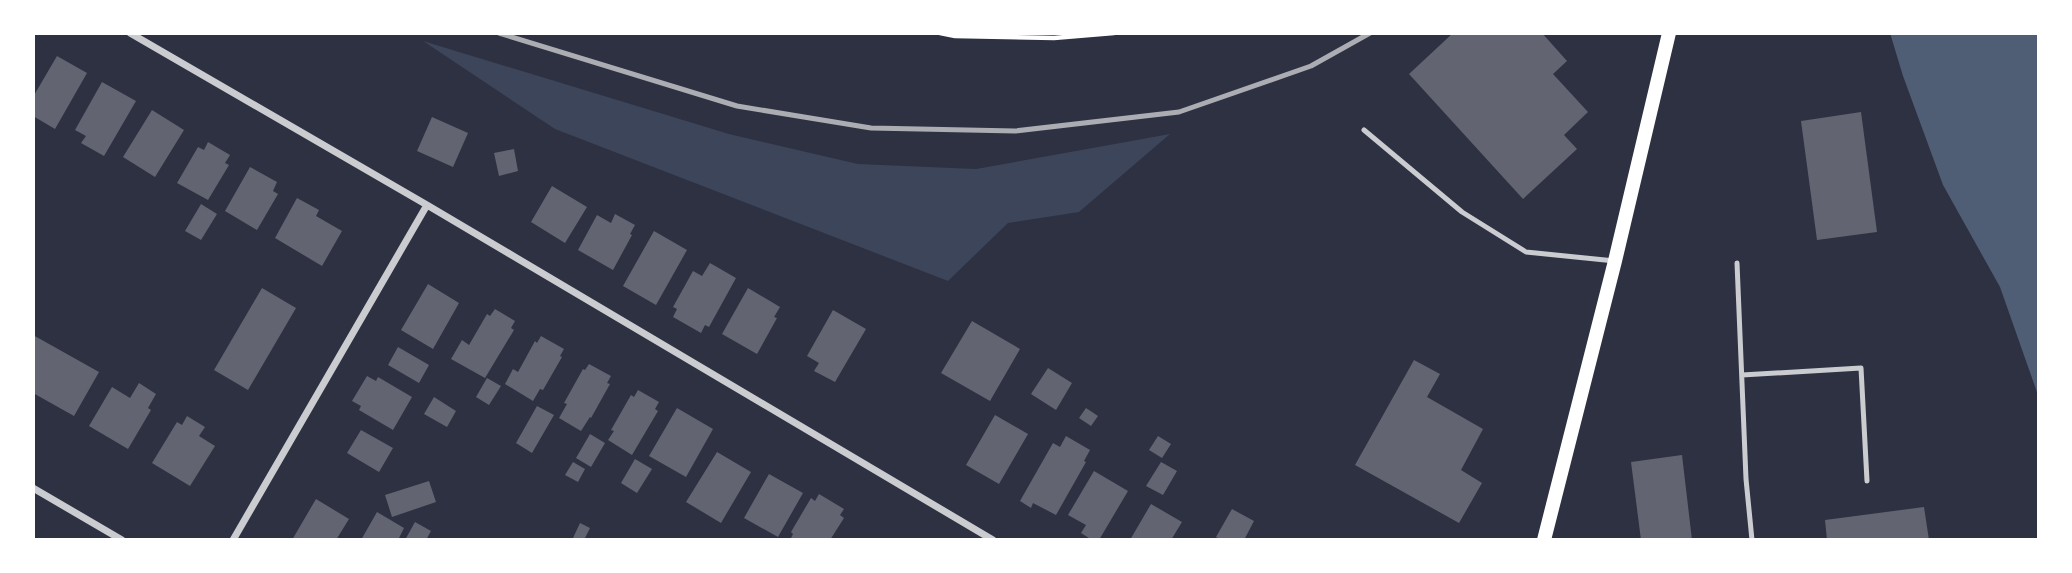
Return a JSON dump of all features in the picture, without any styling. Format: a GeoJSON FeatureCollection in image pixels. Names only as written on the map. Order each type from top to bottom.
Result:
{"type":"FeatureCollection","features":[{"type":"Feature","properties":{"kind":"main road"},"geometry":{"type":"LineString","coordinates":[[1544,540],[1615,261],[1669,33]]}},
{"type":"Feature","properties":{"kind":"street"},"geometry":{"type":"LineString","coordinates":[[130,33],[427,205],[993,540]]}},
{"type":"Feature","properties":{"kind":"street"},"geometry":{"type":"LineString","coordinates":[[233,540],[427,205]]}},
{"type":"Feature","properties":{"kind":"street"},"geometry":{"type":"LineString","coordinates":[[33,488],[122,540]]}},
{"type":"Feature","properties":{"kind":"lane"},"geometry":{"type":"LineString","coordinates":[[1364,130],[1462,212],[1525,252],[1615,261]]}},
{"type":"Feature","properties":{"kind":"lane"},"geometry":{"type":"LineString","coordinates":[[1737,263],[1746,479],[1752,540]]}},
{"type":"Feature","properties":{"kind":"lane"},"geometry":{"type":"LineString","coordinates":[[1742,375],[1861,369],[1867,481]]}},
{"type":"Feature","properties":{"kind":"path"},"geometry":{"type":"LineString","coordinates":[[940,33],[955,36],[1054,38],[1114,33]]}},
{"type":"Feature","properties":{"kind":"shaded area"},"geometry":{"type":"Polygon","coordinates":[[[1890,33],[2039,33],[2039,398],[2000,287],[1943,185],[1890,33]]]}},
{"type":"Feature","properties":{"kind":"shaded area"},"geometry":{"type":"Polygon","coordinates":[[[423,41],[729,134],[858,164],[976,169],[1170,134],[1079,212],[1008,223],[948,281],[555,129],[423,41]]]}},
{"type":"Feature","properties":{"kind":"building"},"geometry":{"type":"Polygon","coordinates":[[[1453,33],[1542,33],[1567,61],[1553,74],[1588,112],[1564,135],[1577,149],[1523,199],[1409,74],[1453,33]]]}},
{"type":"Feature","properties":{"kind":"building"},"geometry":{"type":"Polygon","coordinates":[[[57,56],[87,73],[55,129],[33,116],[33,97],[57,56]]]}},
{"type":"Feature","properties":{"kind":"building"},"geometry":{"type":"Polygon","coordinates":[[[102,82],[136,101],[104,156],[81,143],[86,136],[75,130],[102,82]]]}},
{"type":"Feature","properties":{"kind":"building"},"geometry":{"type":"Polygon","coordinates":[[[152,110],[184,130],[155,177],[123,157],[152,110]]]}},
{"type":"Feature","properties":{"kind":"building"},"geometry":{"type":"Polygon","coordinates":[[[1861,112],[1877,232],[1817,240],[1801,121],[1861,112]]]}},
{"type":"Feature","properties":{"kind":"building"},"geometry":{"type":"Polygon","coordinates":[[[432,117],[468,133],[453,167],[417,151],[432,117]]]}},
{"type":"Feature","properties":{"kind":"building"},"geometry":{"type":"Polygon","coordinates":[[[208,142],[230,155],[225,163],[229,165],[208,200],[177,183],[198,147],[204,150],[208,142]]]}},
{"type":"Feature","properties":{"kind":"building"},"geometry":{"type":"Polygon","coordinates":[[[514,149],[518,171],[499,176],[494,153],[514,149]]]}},
{"type":"Feature","properties":{"kind":"building"},"geometry":{"type":"Polygon","coordinates":[[[250,167],[277,182],[273,191],[278,194],[257,230],[225,211],[250,167]]]}},
{"type":"Feature","properties":{"kind":"building"},"geometry":{"type":"Polygon","coordinates":[[[552,186],[587,207],[565,243],[531,222],[552,186]]]}},
{"type":"Feature","properties":{"kind":"building"},"geometry":{"type":"Polygon","coordinates":[[[297,198],[319,210],[316,216],[342,231],[322,266],[275,238],[297,198]]]}},
{"type":"Feature","properties":{"kind":"building"},"geometry":{"type":"Polygon","coordinates":[[[201,204],[217,214],[201,240],[185,231],[201,204]]]}},
{"type":"Feature","properties":{"kind":"building"},"geometry":{"type":"Polygon","coordinates":[[[615,214],[635,225],[613,270],[578,250],[597,215],[611,223],[615,214]]]}},
{"type":"Feature","properties":{"kind":"building"},"geometry":{"type":"Polygon","coordinates":[[[654,231],[687,250],[656,305],[623,286],[654,231]]]}},
{"type":"Feature","properties":{"kind":"building"},"geometry":{"type":"Polygon","coordinates":[[[710,263],[736,278],[709,327],[705,325],[701,333],[673,317],[677,309],[673,307],[693,271],[702,276],[710,263]]]}},
{"type":"Feature","properties":{"kind":"building"},"geometry":{"type":"Polygon","coordinates":[[[428,284],[459,303],[433,349],[401,330],[428,284]]]}},
{"type":"Feature","properties":{"kind":"building"},"geometry":{"type":"Polygon","coordinates":[[[262,288],[296,308],[248,390],[214,370],[262,288]]]}},
{"type":"Feature","properties":{"kind":"building"},"geometry":{"type":"Polygon","coordinates":[[[748,288],[780,307],[774,317],[777,318],[757,354],[722,334],[748,288]]]}},
{"type":"Feature","properties":{"kind":"building"},"geometry":{"type":"Polygon","coordinates":[[[495,309],[515,321],[511,328],[514,330],[485,378],[451,359],[462,340],[469,345],[487,314],[490,316],[495,309]]]}},
{"type":"Feature","properties":{"kind":"building"},"geometry":{"type":"Polygon","coordinates":[[[833,310],[866,329],[835,382],[814,371],[819,363],[807,356],[833,310]]]}},
{"type":"Feature","properties":{"kind":"building"},"geometry":{"type":"Polygon","coordinates":[[[972,321],[1020,349],[990,401],[941,373],[972,321]]]}},
{"type":"Feature","properties":{"kind":"building"},"geometry":{"type":"Polygon","coordinates":[[[33,335],[99,372],[74,416],[33,393],[33,335]]]}},
{"type":"Feature","properties":{"kind":"building"},"geometry":{"type":"Polygon","coordinates":[[[541,336],[564,349],[543,390],[540,389],[533,401],[505,384],[513,369],[518,372],[535,341],[537,343],[541,336]]]}},
{"type":"Feature","properties":{"kind":"building"},"geometry":{"type":"Polygon","coordinates":[[[398,347],[429,365],[419,383],[388,365],[398,347]]]}},
{"type":"Feature","properties":{"kind":"building"},"geometry":{"type":"Polygon","coordinates":[[[1414,360],[1440,374],[1427,397],[1483,429],[1461,470],[1482,483],[1459,523],[1355,465],[1414,360]]]}},
{"type":"Feature","properties":{"kind":"building"},"geometry":{"type":"Polygon","coordinates":[[[589,364],[611,376],[607,383],[610,384],[581,431],[559,418],[567,404],[564,403],[583,369],[589,364]]]}},
{"type":"Feature","properties":{"kind":"building"},"geometry":{"type":"Polygon","coordinates":[[[1048,368],[1072,383],[1056,410],[1031,394],[1048,368]]]}},
{"type":"Feature","properties":{"kind":"building"},"geometry":{"type":"Polygon","coordinates":[[[367,376],[376,381],[378,377],[412,397],[393,430],[359,410],[361,406],[352,401],[367,376]]]}},
{"type":"Feature","properties":{"kind":"building"},"geometry":{"type":"Polygon","coordinates":[[[487,378],[501,386],[489,405],[476,397],[487,378]]]}},
{"type":"Feature","properties":{"kind":"building"},"geometry":{"type":"Polygon","coordinates":[[[139,383],[156,394],[148,408],[151,410],[128,449],[89,426],[112,387],[130,398],[139,383]]]}},
{"type":"Feature","properties":{"kind":"building"},"geometry":{"type":"Polygon","coordinates":[[[638,390],[659,402],[655,409],[658,411],[632,455],[608,440],[631,395],[634,397],[638,390]]]}},
{"type":"Feature","properties":{"kind":"building"},"geometry":{"type":"Polygon","coordinates":[[[434,397],[456,411],[447,427],[424,414],[434,397]]]}},
{"type":"Feature","properties":{"kind":"building"},"geometry":{"type":"Polygon","coordinates":[[[537,406],[554,415],[532,453],[516,443],[537,406]]]}},
{"type":"Feature","properties":{"kind":"building"},"geometry":{"type":"Polygon","coordinates":[[[677,408],[713,429],[686,477],[649,456],[677,408]]]}},
{"type":"Feature","properties":{"kind":"building"},"geometry":{"type":"Polygon","coordinates":[[[1086,408],[1098,416],[1091,426],[1079,418],[1086,408]]]}},
{"type":"Feature","properties":{"kind":"building"},"geometry":{"type":"Polygon","coordinates":[[[995,415],[1028,434],[999,484],[966,465],[995,415]]]}},
{"type":"Feature","properties":{"kind":"building"},"geometry":{"type":"Polygon","coordinates":[[[187,416],[205,427],[199,436],[215,446],[190,486],[152,463],[177,422],[182,425],[187,416]]]}},
{"type":"Feature","properties":{"kind":"building"},"geometry":{"type":"Polygon","coordinates":[[[361,430],[393,448],[379,472],[347,453],[361,430]]]}},
{"type":"Feature","properties":{"kind":"building"},"geometry":{"type":"Polygon","coordinates":[[[590,434],[605,443],[591,467],[576,458],[590,434]]]}},
{"type":"Feature","properties":{"kind":"building"},"geometry":{"type":"Polygon","coordinates":[[[1066,436],[1090,450],[1084,461],[1086,462],[1056,515],[1033,503],[1031,508],[1020,501],[1053,443],[1060,447],[1066,436]]]}},
{"type":"Feature","properties":{"kind":"building"},"geometry":{"type":"Polygon","coordinates":[[[1158,436],[1171,444],[1162,458],[1149,450],[1158,436]]]}},
{"type":"Feature","properties":{"kind":"building"},"geometry":{"type":"Polygon","coordinates":[[[717,452],[751,472],[721,523],[686,502],[717,452]]]}},
{"type":"Feature","properties":{"kind":"building"},"geometry":{"type":"Polygon","coordinates":[[[1682,455],[1692,540],[1641,540],[1631,462],[1682,455]]]}},
{"type":"Feature","properties":{"kind":"building"},"geometry":{"type":"Polygon","coordinates":[[[635,459],[652,469],[637,493],[621,483],[635,459]]]}},
{"type":"Feature","properties":{"kind":"building"},"geometry":{"type":"Polygon","coordinates":[[[573,462],[585,469],[578,482],[565,475],[573,462]]]}},
{"type":"Feature","properties":{"kind":"building"},"geometry":{"type":"Polygon","coordinates":[[[1161,462],[1177,471],[1163,495],[1146,486],[1161,462]]]}},
{"type":"Feature","properties":{"kind":"building"},"geometry":{"type":"Polygon","coordinates":[[[1094,471],[1128,491],[1099,540],[1092,540],[1081,533],[1086,525],[1068,515],[1094,471]]]}},
{"type":"Feature","properties":{"kind":"building"},"geometry":{"type":"Polygon","coordinates":[[[769,474],[803,493],[778,537],[744,518],[769,474]]]}},
{"type":"Feature","properties":{"kind":"building"},"geometry":{"type":"Polygon","coordinates":[[[429,481],[436,502],[392,517],[385,495],[429,481]]]}},
{"type":"Feature","properties":{"kind":"building"},"geometry":{"type":"Polygon","coordinates":[[[819,494],[844,509],[840,515],[844,518],[830,540],[790,540],[793,534],[791,532],[811,498],[815,501],[819,494]]]}},
{"type":"Feature","properties":{"kind":"building"},"geometry":{"type":"Polygon","coordinates":[[[316,499],[349,519],[336,540],[292,540],[316,499]]]}},
{"type":"Feature","properties":{"kind":"building"},"geometry":{"type":"Polygon","coordinates":[[[1151,504],[1182,522],[1171,540],[1130,540],[1151,504]]]}},
{"type":"Feature","properties":{"kind":"building"},"geometry":{"type":"Polygon","coordinates":[[[1924,507],[1929,540],[1827,540],[1825,520],[1924,507]]]}},
{"type":"Feature","properties":{"kind":"building"},"geometry":{"type":"Polygon","coordinates":[[[1232,509],[1254,521],[1244,540],[1221,540],[1216,537],[1232,509]]]}},
{"type":"Feature","properties":{"kind":"building"},"geometry":{"type":"Polygon","coordinates":[[[377,512],[404,528],[398,540],[361,540],[377,512]]]}},
{"type":"Feature","properties":{"kind":"building"},"geometry":{"type":"Polygon","coordinates":[[[415,522],[431,531],[426,540],[405,540],[415,522]]]}},
{"type":"Feature","properties":{"kind":"building"},"geometry":{"type":"Polygon","coordinates":[[[580,523],[590,528],[584,540],[576,540],[573,538],[580,523]]]}},
{"type":"Feature","properties":{"kind":"railway"},"geometry":{"type":"LineString","coordinates":[[499,33],[737,106],[871,128],[1015,131],[1179,112],[1311,66],[1370,33]]}}]}
